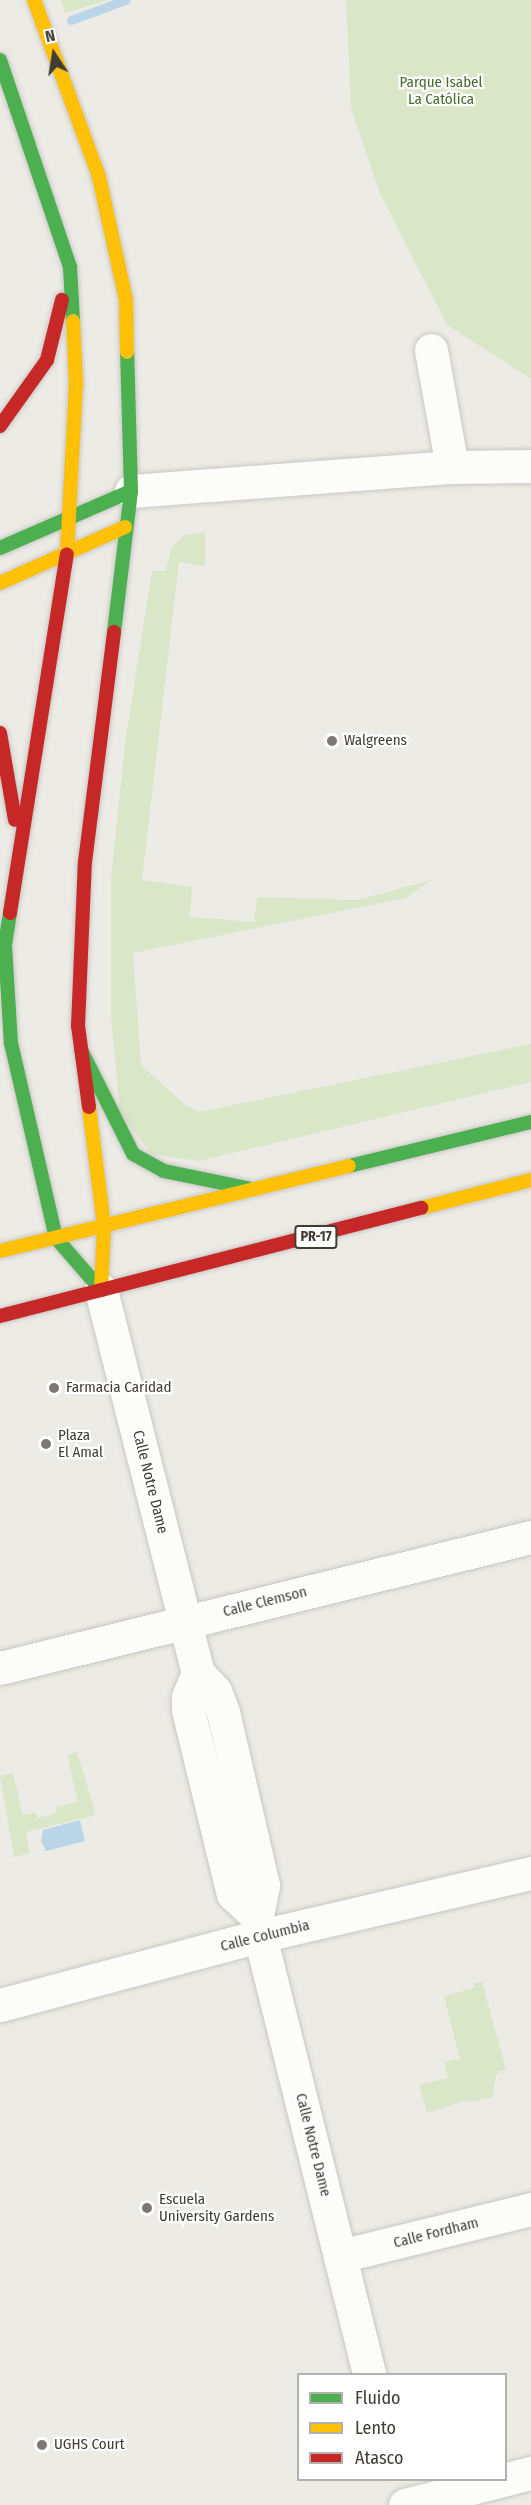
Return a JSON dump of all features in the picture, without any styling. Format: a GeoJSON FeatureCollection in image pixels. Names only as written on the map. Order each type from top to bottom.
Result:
{"type":"FeatureCollection","features":[{"type":"Feature","properties":{"kind":"main road"},"geometry":{"type":"LineString","coordinates":[[34,0],[99,177],[126,300],[131,491],[85,862],[78,1026],[104,1226],[101,1290]]}},
{"type":"Feature","properties":{"kind":"main road"},"geometry":{"type":"LineString","coordinates":[[0,60],[70,267],[76,384],[67,554],[5,946],[11,1043],[56,1238],[101,1290]]}},
{"type":"Feature","properties":{"kind":"main road"},"geometry":{"type":"LineString","coordinates":[[0,426],[32,386],[46,360],[70,267]]}},
{"type":"Feature","properties":{"kind":"main road"},"geometry":{"type":"LineString","coordinates":[[0,548],[131,491]]}},
{"type":"Feature","properties":{"kind":"main road"},"geometry":{"type":"LineString","coordinates":[[0,584],[125,527]]}},
{"type":"Feature","properties":{"kind":"main road"},"geometry":{"type":"LineString","coordinates":[[0,734],[20,848]]}},
{"type":"Feature","properties":{"kind":"main road"},"geometry":{"type":"LineString","coordinates":[[81,1050],[133,1154],[164,1171],[254,1190]]}},
{"type":"Feature","properties":{"kind":"main road"},"geometry":{"type":"LineString","coordinates":[[0,1251],[531,1122]]}},
{"type":"Feature","properties":{"kind":"main road","name":"PR-17"},"geometry":{"type":"LineString","coordinates":[[0,1316],[531,1180]]}},
{"type":"Feature","properties":{"kind":"street"},"geometry":{"type":"LineString","coordinates":[[431,350],[452,467]]}},
{"type":"Feature","properties":{"kind":"street"},"geometry":{"type":"LineString","coordinates":[[131,491],[452,467],[531,466]]}},
{"type":"Feature","properties":{"kind":"street"},"geometry":{"type":"LineString","coordinates":[[125,527],[184,486]]}},
{"type":"Feature","properties":{"kind":"street","name":"Calle Notre Dame"},"geometry":{"type":"LineString","coordinates":[[101,1290],[198,1673],[215,1691],[223,1712],[263,1885],[258,1926],[369,2373]]}},
{"type":"Feature","properties":{"kind":"street","name":"Calle Clemson"},"geometry":{"type":"LineString","coordinates":[[0,1668],[531,1537]]}},
{"type":"Feature","properties":{"kind":"street","name":"Calle Columbia"},"geometry":{"type":"LineString","coordinates":[[0,2006],[258,1926],[531,1873]]}},
{"type":"Feature","properties":{"kind":"street","name":"Calle Fordham"},"geometry":{"type":"LineString","coordinates":[[340,2256],[531,2209]]}},
{"type":"Feature","properties":{"kind":"street"},"geometry":{"type":"LineString","coordinates":[[507,2479],[531,2473]]}},
{"type":"Feature","properties":{"kind":"street"},"geometry":{"type":"LineString","coordinates":[[394,2481],[400,2505]]}},
{"type":"Feature","properties":{"kind":"street"},"geometry":{"type":"LineString","coordinates":[[405,2505],[500,2481]]}},
{"type":"Feature","properties":{"kind":"green space"},"geometry":{"type":"Polygon","coordinates":[[[61,0],[108,0],[65,13],[61,0]]]}},
{"type":"Feature","properties":{"kind":"green space","name":"Parque Isabel La Católica"},"geometry":{"type":"Polygon","coordinates":[[[346,0],[531,0],[531,379],[447,325],[380,194],[351,108],[346,0]]]}},
{"type":"Feature","properties":{"kind":"green space"},"geometry":{"type":"Polygon","coordinates":[[[205,532],[205,566],[179,562],[142,880],[192,887],[190,917],[254,922],[257,897],[357,900],[431,880],[406,898],[133,953],[141,1065],[184,1104],[199,1112],[531,1044],[531,1082],[199,1161],[151,1154],[120,1112],[111,1017],[111,880],[125,743],[152,571],[166,571],[171,548],[184,535],[205,532]]]}},
{"type":"Feature","properties":{"kind":"green space"},"geometry":{"type":"Polygon","coordinates":[[[77,1752],[96,1815],[26,1832],[30,1853],[14,1857],[0,1776],[13,1773],[23,1815],[35,1812],[38,1818],[56,1813],[56,1807],[78,1802],[67,1755],[77,1752]]]}},
{"type":"Feature","properties":{"kind":"green space"},"geometry":{"type":"Polygon","coordinates":[[[482,1982],[506,2069],[496,2074],[493,2097],[471,2102],[467,2100],[427,2113],[419,2085],[448,2078],[444,2062],[460,2059],[444,1996],[474,1988],[474,1983],[482,1982]]]}},
{"type":"Feature","properties":{"kind":"water"},"geometry":{"type":"Polygon","coordinates":[[[80,1820],[85,1841],[46,1851],[41,1841],[43,1830],[80,1820]]]}},
{"type":"Feature","properties":{"kind":"waterway"},"geometry":{"type":"LineString","coordinates":[[71,20],[125,0]]}},
{"type":"Feature","properties":{"kind":"traffic: fast"},"geometry":{"type":"LineString","coordinates":[[0,60],[70,267],[73,321]]}},
{"type":"Feature","properties":{"kind":"traffic: fast"},"geometry":{"type":"LineString","coordinates":[[114,632],[131,491],[127,352]]}},
{"type":"Feature","properties":{"kind":"traffic: fast"},"geometry":{"type":"LineString","coordinates":[[0,548],[131,491]]}},
{"type":"Feature","properties":{"kind":"traffic: fast"},"geometry":{"type":"LineString","coordinates":[[10,913],[5,946],[11,1043],[56,1238],[101,1290]]}},
{"type":"Feature","properties":{"kind":"traffic: fast"},"geometry":{"type":"LineString","coordinates":[[81,1050],[133,1154],[164,1171],[247,1188]]}},
{"type":"Feature","properties":{"kind":"traffic: fast"},"geometry":{"type":"LineString","coordinates":[[349,1166],[531,1122]]}},
{"type":"Feature","properties":{"kind":"traffic: slow"},"geometry":{"type":"LineString","coordinates":[[34,0],[99,177],[126,300],[127,352]]}},
{"type":"Feature","properties":{"kind":"traffic: slow"},"geometry":{"type":"LineString","coordinates":[[67,554],[76,384],[73,321]]}},
{"type":"Feature","properties":{"kind":"traffic: slow"},"geometry":{"type":"LineString","coordinates":[[0,583],[125,527]]}},
{"type":"Feature","properties":{"kind":"traffic: slow"},"geometry":{"type":"LineString","coordinates":[[89,1107],[104,1226],[101,1290]]}},
{"type":"Feature","properties":{"kind":"traffic: slow"},"geometry":{"type":"LineString","coordinates":[[0,1251],[349,1166]]}},
{"type":"Feature","properties":{"kind":"traffic: slow"},"geometry":{"type":"LineString","coordinates":[[421,1208],[531,1180]]}},
{"type":"Feature","properties":{"kind":"traffic: jam"},"geometry":{"type":"LineString","coordinates":[[0,426],[47,360],[62,300]]}},
{"type":"Feature","properties":{"kind":"traffic: jam"},"geometry":{"type":"LineString","coordinates":[[10,913],[67,554]]}},
{"type":"Feature","properties":{"kind":"traffic: jam"},"geometry":{"type":"LineString","coordinates":[[89,1107],[78,1026],[85,862],[114,632]]}},
{"type":"Feature","properties":{"kind":"traffic: jam"},"geometry":{"type":"LineString","coordinates":[[0,733],[15,820]]}},
{"type":"Feature","properties":{"kind":"traffic: jam"},"geometry":{"type":"LineString","coordinates":[[0,1316],[421,1208]]}},
{"type":"Feature","properties":{"kind":"place","name":"Walgreens"},"geometry":{"type":"Point","coordinates":[332,741]}},
{"type":"Feature","properties":{"kind":"place","name":"Farmacia Caridad"},"geometry":{"type":"Point","coordinates":[54,1388]}},
{"type":"Feature","properties":{"kind":"place","name":"Plaza El Amal"},"geometry":{"type":"Point","coordinates":[46,1444]}},
{"type":"Feature","properties":{"kind":"place","name":"Escuela University Gardens"},"geometry":{"type":"Point","coordinates":[147,2208]}},
{"type":"Feature","properties":{"kind":"place","name":"UGHS Court"},"geometry":{"type":"Point","coordinates":[42,2445]}}]}
